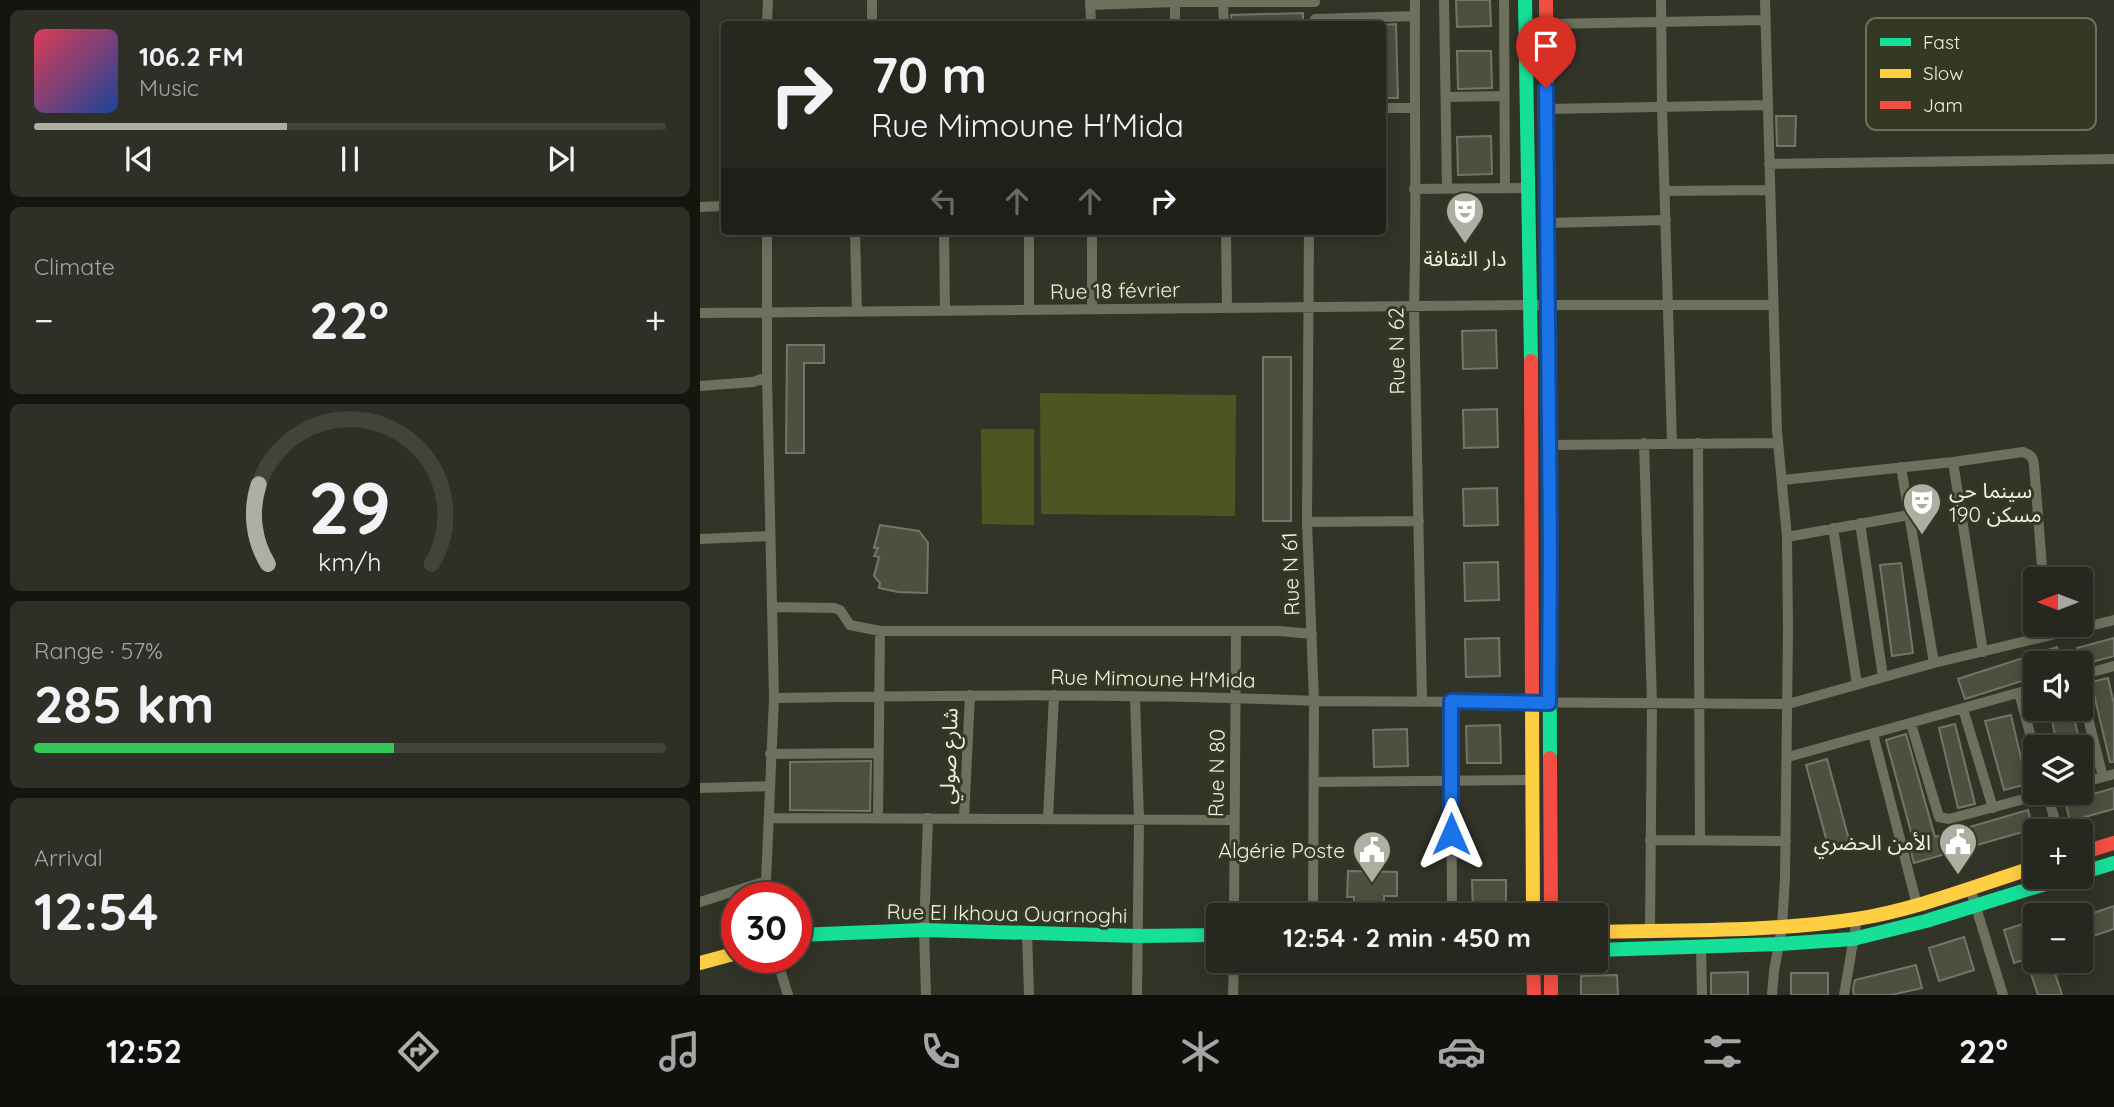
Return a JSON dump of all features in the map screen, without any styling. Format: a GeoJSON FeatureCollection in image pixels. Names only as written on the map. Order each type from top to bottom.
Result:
{"type":"FeatureCollection","features":[{"type":"Feature","properties":{"kind":"main road"},"geometry":{"type":"LineString","coordinates":[[1525,0],[1530,305],[1533,903]]}},
{"type":"Feature","properties":{"kind":"main road"},"geometry":{"type":"LineString","coordinates":[[1546,0],[1551,903]]}},
{"type":"Feature","properties":{"kind":"main road"},"geometry":{"type":"LineString","coordinates":[[2093,849],[2114,843]]}},
{"type":"Feature","properties":{"kind":"main road"},"geometry":{"type":"LineString","coordinates":[[2093,869],[2114,863]]}},
{"type":"Feature","properties":{"kind":"main road"},"geometry":{"type":"LineString","coordinates":[[1608,932],[1782,927],[1857,919],[1917,905],[2023,871]]}},
{"type":"Feature","properties":{"kind":"main road"},"geometry":{"type":"LineString","coordinates":[[1608,950],[1853,939],[1926,921],[2027,889]]}},
{"type":"Feature","properties":{"kind":"main road","name":"Rue EI Ikhoua Ouarnoghi"},"geometry":{"type":"LineString","coordinates":[[812,934],[924,930],[1206,935]]}},
{"type":"Feature","properties":{"kind":"main road"},"geometry":{"type":"LineString","coordinates":[[700,963],[721,957]]}},
{"type":"Feature","properties":{"kind":"main road"},"geometry":{"type":"LineString","coordinates":[[1533,973],[1534,995]]}},
{"type":"Feature","properties":{"kind":"main road"},"geometry":{"type":"LineString","coordinates":[[1551,973],[1551,995]]}},
{"type":"Feature","properties":{"kind":"street"},"geometry":{"type":"LineString","coordinates":[[767,21],[768,0]]}},
{"type":"Feature","properties":{"kind":"street"},"geometry":{"type":"LineString","coordinates":[[872,21],[873,0]]}},
{"type":"Feature","properties":{"kind":"street","name":"Rue N 62"},"geometry":{"type":"LineString","coordinates":[[1415,0],[1414,306],[1422,700]]}},
{"type":"Feature","properties":{"kind":"street"},"geometry":{"type":"LineString","coordinates":[[1444,0],[1447,189]]}},
{"type":"Feature","properties":{"kind":"street"},"geometry":{"type":"LineString","coordinates":[[1504,0],[1505,188]]}},
{"type":"Feature","properties":{"kind":"street"},"geometry":{"type":"LineString","coordinates":[[1661,0],[1672,443]]}},
{"type":"Feature","properties":{"kind":"street"},"geometry":{"type":"LineString","coordinates":[[1765,0],[1778,443],[1787,537],[1786,841],[1782,927],[1772,995]]}},
{"type":"Feature","properties":{"kind":"street"},"geometry":{"type":"LineString","coordinates":[[1091,21],[1090,2],[1315,1],[1315,21]]}},
{"type":"Feature","properties":{"kind":"street"},"geometry":{"type":"LineString","coordinates":[[1175,2],[1175,21]]}},
{"type":"Feature","properties":{"kind":"street"},"geometry":{"type":"LineString","coordinates":[[1223,3],[1224,21]]}},
{"type":"Feature","properties":{"kind":"street"},"geometry":{"type":"LineString","coordinates":[[1332,21],[1415,16]]}},
{"type":"Feature","properties":{"kind":"street"},"geometry":{"type":"LineString","coordinates":[[1546,24],[1766,20]]}},
{"type":"Feature","properties":{"kind":"street"},"geometry":{"type":"LineString","coordinates":[[1446,97],[1504,96]]}},
{"type":"Feature","properties":{"kind":"street"},"geometry":{"type":"LineString","coordinates":[[1546,109],[1767,105]]}},
{"type":"Feature","properties":{"kind":"street"},"geometry":{"type":"LineString","coordinates":[[1386,108],[1414,108]]}},
{"type":"Feature","properties":{"kind":"street"},"geometry":{"type":"LineString","coordinates":[[1769,164],[2114,159]]}},
{"type":"Feature","properties":{"kind":"street"},"geometry":{"type":"LineString","coordinates":[[1414,189],[1528,188]]}},
{"type":"Feature","properties":{"kind":"street"},"geometry":{"type":"LineString","coordinates":[[1665,191],[1770,190]]}},
{"type":"Feature","properties":{"kind":"street"},"geometry":{"type":"LineString","coordinates":[[700,207],[721,206]]}},
{"type":"Feature","properties":{"kind":"street"},"geometry":{"type":"LineString","coordinates":[[1547,223],[1666,220]]}},
{"type":"Feature","properties":{"kind":"street"},"geometry":{"type":"LineString","coordinates":[[700,902],[766,881],[774,698],[767,377],[767,235]]}},
{"type":"Feature","properties":{"kind":"street"},"geometry":{"type":"LineString","coordinates":[[855,235],[857,312]]}},
{"type":"Feature","properties":{"kind":"street"},"geometry":{"type":"LineString","coordinates":[[944,235],[945,311]]}},
{"type":"Feature","properties":{"kind":"street"},"geometry":{"type":"LineString","coordinates":[[1029,235],[1029,310]]}},
{"type":"Feature","properties":{"kind":"street"},"geometry":{"type":"LineString","coordinates":[[1092,235],[1093,309]]}},
{"type":"Feature","properties":{"kind":"street"},"geometry":{"type":"LineString","coordinates":[[1226,235],[1227,308]]}},
{"type":"Feature","properties":{"kind":"street","name":"Rue N 61"},"geometry":{"type":"LineString","coordinates":[[1309,235],[1307,522],[1314,701],[1313,903]]}},
{"type":"Feature","properties":{"kind":"street","name":"Rue 18 février"},"geometry":{"type":"LineString","coordinates":[[700,313],[1773,305]]}},
{"type":"Feature","properties":{"kind":"street"},"geometry":{"type":"LineString","coordinates":[[700,386],[753,382],[767,377]]}},
{"type":"Feature","properties":{"kind":"street"},"geometry":{"type":"LineString","coordinates":[[1644,443],[1652,703],[1650,932]]}},
{"type":"Feature","properties":{"kind":"street"},"geometry":{"type":"LineString","coordinates":[[1698,443],[1700,840]]}},
{"type":"Feature","properties":{"kind":"street"},"geometry":{"type":"LineString","coordinates":[[1549,445],[1778,443]]}},
{"type":"Feature","properties":{"kind":"street"},"geometry":{"type":"LineString","coordinates":[[1783,481],[2023,452],[2033,458],[2041,567]]}},
{"type":"Feature","properties":{"kind":"street"},"geometry":{"type":"LineString","coordinates":[[1953,462],[1983,652]]}},
{"type":"Feature","properties":{"kind":"street"},"geometry":{"type":"LineString","coordinates":[[1901,467],[1934,663]]}},
{"type":"Feature","properties":{"kind":"street"},"geometry":{"type":"LineString","coordinates":[[1787,537],[1909,514]]}},
{"type":"Feature","properties":{"kind":"street"},"geometry":{"type":"LineString","coordinates":[[1307,522],[1419,520]]}},
{"type":"Feature","properties":{"kind":"street"},"geometry":{"type":"LineString","coordinates":[[1860,523],[1883,677]]}},
{"type":"Feature","properties":{"kind":"street"},"geometry":{"type":"LineString","coordinates":[[1833,528],[1857,684]]}},
{"type":"Feature","properties":{"kind":"street"},"geometry":{"type":"LineString","coordinates":[[700,539],[770,536]]}},
{"type":"Feature","properties":{"kind":"street"},"geometry":{"type":"LineString","coordinates":[[772,607],[834,608],[840,610],[850,625],[880,631],[1279,631],[1312,634]]}},
{"type":"Feature","properties":{"kind":"street","name":"Rue Mimoune H'Mida"},"geometry":{"type":"LineString","coordinates":[[2093,625],[2114,620]]}},
{"type":"Feature","properties":{"kind":"street"},"geometry":{"type":"LineString","coordinates":[[878,818],[880,631]]}},
{"type":"Feature","properties":{"kind":"street","name":"Rue N 80"},"geometry":{"type":"LineString","coordinates":[[1234,903],[1236,632]]}},
{"type":"Feature","properties":{"kind":"street","name":"Rue Mimoune H'Mida"},"geometry":{"type":"LineString","coordinates":[[774,698],[1054,695],[1314,701],[1788,704],[1934,663],[2047,637]]}},
{"type":"Feature","properties":{"kind":"street"},"geometry":{"type":"LineString","coordinates":[[2093,672],[2114,666]]}},
{"type":"Feature","properties":{"kind":"street"},"geometry":{"type":"LineString","coordinates":[[1788,757],[2023,692]]}},
{"type":"Feature","properties":{"kind":"street"},"geometry":{"type":"LineString","coordinates":[[2019,693],[2030,735]]}},
{"type":"Feature","properties":{"kind":"street","name":"شارع صولي"},"geometry":{"type":"LineString","coordinates":[[964,819],[970,695]]}},
{"type":"Feature","properties":{"kind":"street"},"geometry":{"type":"LineString","coordinates":[[1048,819],[1054,695]]}},
{"type":"Feature","properties":{"kind":"street"},"geometry":{"type":"LineString","coordinates":[[1135,696],[1139,820],[1137,995]]}},
{"type":"Feature","properties":{"kind":"street"},"geometry":{"type":"LineString","coordinates":[[1451,701],[1452,903]]}},
{"type":"Feature","properties":{"kind":"street"},"geometry":{"type":"LineString","coordinates":[[1963,709],[1993,808]]}},
{"type":"Feature","properties":{"kind":"street"},"geometry":{"type":"LineString","coordinates":[[2091,721],[2109,775]]}},
{"type":"Feature","properties":{"kind":"street"},"geometry":{"type":"LineString","coordinates":[[1911,724],[1939,817],[1950,819],[2023,800]]}},
{"type":"Feature","properties":{"kind":"street"},"geometry":{"type":"LineString","coordinates":[[1873,734],[1917,905]]}},
{"type":"Feature","properties":{"kind":"street"},"geometry":{"type":"LineString","coordinates":[[770,754],[879,753]]}},
{"type":"Feature","properties":{"kind":"street"},"geometry":{"type":"LineString","coordinates":[[1315,782],[1531,780]]}},
{"type":"Feature","properties":{"kind":"street"},"geometry":{"type":"LineString","coordinates":[[700,788],[769,786]]}},
{"type":"Feature","properties":{"kind":"street"},"geometry":{"type":"LineString","coordinates":[[770,818],[1234,820]]}},
{"type":"Feature","properties":{"kind":"street"},"geometry":{"type":"LineString","coordinates":[[926,995],[924,930],[928,818]]}},
{"type":"Feature","properties":{"kind":"street"},"geometry":{"type":"LineString","coordinates":[[1650,840],[1786,841]]}},
{"type":"Feature","properties":{"kind":"street"},"geometry":{"type":"LineString","coordinates":[[1970,888],[2003,995]]}},
{"type":"Feature","properties":{"kind":"street"},"geometry":{"type":"LineString","coordinates":[[1844,995],[1857,919]]}},
{"type":"Feature","properties":{"kind":"street"},"geometry":{"type":"LineString","coordinates":[[1027,932],[1029,995]]}},
{"type":"Feature","properties":{"kind":"street"},"geometry":{"type":"LineString","coordinates":[[1701,946],[1702,995]]}},
{"type":"Feature","properties":{"kind":"street"},"geometry":{"type":"LineString","coordinates":[[781,973],[788,995]]}},
{"type":"Feature","properties":{"kind":"street"},"geometry":{"type":"LineString","coordinates":[[1233,995],[1234,973]]}},
{"type":"Feature","properties":{"kind":"green space"},"geometry":{"type":"Polygon","coordinates":[[[1040,393],[1236,395],[1235,516],[1041,514],[1040,393]]]}},
{"type":"Feature","properties":{"kind":"green space"},"geometry":{"type":"Polygon","coordinates":[[[981,429],[1034,429],[1034,525],[982,524],[981,429]]]}},
{"type":"Feature","properties":{"kind":"building"},"geometry":{"type":"Polygon","coordinates":[[[1456,0],[1490,0],[1491,26],[1457,27],[1456,0]]]}},
{"type":"Feature","properties":{"kind":"building"},"geometry":{"type":"Polygon","coordinates":[[[1303,13],[1303,21],[1232,21],[1231,15],[1303,13]]]}},
{"type":"Feature","properties":{"kind":"building"},"geometry":{"type":"Polygon","coordinates":[[[1396,24],[1398,98],[1386,98],[1386,25],[1396,24]]]}},
{"type":"Feature","properties":{"kind":"building"},"geometry":{"type":"Polygon","coordinates":[[[1457,51],[1491,51],[1492,88],[1458,89],[1457,51]]]}},
{"type":"Feature","properties":{"kind":"building"},"geometry":{"type":"Polygon","coordinates":[[[1776,116],[1796,116],[1795,146],[1777,146],[1776,116]]]}},
{"type":"Feature","properties":{"kind":"building"},"geometry":{"type":"Polygon","coordinates":[[[1491,136],[1492,174],[1458,175],[1457,137],[1491,136]]]}},
{"type":"Feature","properties":{"kind":"building"},"geometry":{"type":"Polygon","coordinates":[[[1496,330],[1497,368],[1463,369],[1462,331],[1496,330]]]}},
{"type":"Feature","properties":{"kind":"building"},"geometry":{"type":"Polygon","coordinates":[[[787,345],[824,345],[824,363],[804,363],[804,453],[786,453],[787,345]]]}},
{"type":"Feature","properties":{"kind":"building"},"geometry":{"type":"Polygon","coordinates":[[[1263,357],[1291,357],[1291,521],[1263,521],[1263,357]]]}},
{"type":"Feature","properties":{"kind":"building"},"geometry":{"type":"Polygon","coordinates":[[[1497,409],[1498,447],[1464,448],[1463,410],[1497,409]]]}},
{"type":"Feature","properties":{"kind":"building"},"geometry":{"type":"Polygon","coordinates":[[[1497,488],[1498,525],[1464,526],[1463,489],[1497,488]]]}},
{"type":"Feature","properties":{"kind":"building"},"geometry":{"type":"Polygon","coordinates":[[[880,525],[919,531],[928,543],[927,593],[879,588],[880,583],[874,576],[879,557],[874,556],[878,548],[874,548],[880,525]]]}},
{"type":"Feature","properties":{"kind":"building"},"geometry":{"type":"Polygon","coordinates":[[[1498,562],[1499,600],[1465,601],[1464,563],[1498,562]]]}},
{"type":"Feature","properties":{"kind":"building"},"geometry":{"type":"Polygon","coordinates":[[[1901,563],[1913,653],[1892,656],[1880,565],[1901,563]]]}},
{"type":"Feature","properties":{"kind":"building"},"geometry":{"type":"Polygon","coordinates":[[[1499,638],[1500,676],[1466,677],[1465,639],[1499,638]]]}},
{"type":"Feature","properties":{"kind":"building"},"geometry":{"type":"Polygon","coordinates":[[[2114,638],[2114,656],[2093,662],[2093,651],[2078,651],[2077,648],[2114,638]]]}},
{"type":"Feature","properties":{"kind":"building"},"geometry":{"type":"Polygon","coordinates":[[[2023,658],[2023,681],[1965,699],[1958,679],[2023,658]]]}},
{"type":"Feature","properties":{"kind":"building"},"geometry":{"type":"Polygon","coordinates":[[[2108,678],[2114,704],[2114,762],[2110,762],[2093,682],[2108,678]]]}},
{"type":"Feature","properties":{"kind":"building"},"geometry":{"type":"Polygon","coordinates":[[[2011,715],[2023,767],[2023,785],[2004,790],[1985,721],[2011,715]]]}},
{"type":"Feature","properties":{"kind":"building"},"geometry":{"type":"Polygon","coordinates":[[[2052,721],[2075,721],[2078,735],[2055,735],[2052,721]]]}},
{"type":"Feature","properties":{"kind":"building"},"geometry":{"type":"Polygon","coordinates":[[[1955,724],[1975,804],[1958,808],[1939,728],[1955,724]]]}},
{"type":"Feature","properties":{"kind":"building"},"geometry":{"type":"Polygon","coordinates":[[[1500,725],[1501,763],[1467,763],[1466,726],[1500,725]]]}},
{"type":"Feature","properties":{"kind":"building"},"geometry":{"type":"Polygon","coordinates":[[[1407,729],[1408,766],[1374,767],[1373,730],[1407,729]]]}},
{"type":"Feature","properties":{"kind":"building"},"geometry":{"type":"Polygon","coordinates":[[[1906,734],[1935,837],[2028,810],[2030,819],[2023,819],[2023,832],[1914,863],[1909,844],[1914,843],[1886,740],[1906,734]]]}},
{"type":"Feature","properties":{"kind":"building"},"geometry":{"type":"Polygon","coordinates":[[[1827,759],[1851,847],[1830,853],[1806,765],[1827,759]]]}},
{"type":"Feature","properties":{"kind":"building"},"geometry":{"type":"Polygon","coordinates":[[[871,761],[870,811],[790,810],[790,762],[871,761]]]}},
{"type":"Feature","properties":{"kind":"building"},"geometry":{"type":"Polygon","coordinates":[[[2114,788],[2114,809],[2069,819],[2066,805],[2093,805],[2093,794],[2114,788]]]}},
{"type":"Feature","properties":{"kind":"building","name":"Algérie Poste"},"geometry":{"type":"Polygon","coordinates":[[[1348,871],[1397,872],[1397,896],[1384,896],[1384,903],[1354,903],[1354,897],[1347,897],[1348,871]]]}},
{"type":"Feature","properties":{"kind":"building"},"geometry":{"type":"Polygon","coordinates":[[[1472,880],[1506,880],[1506,903],[1473,903],[1472,880]]]}},
{"type":"Feature","properties":{"kind":"building"},"geometry":{"type":"Polygon","coordinates":[[[2114,906],[2114,929],[2093,936],[2093,913],[2114,906]]]}},
{"type":"Feature","properties":{"kind":"building"},"geometry":{"type":"Polygon","coordinates":[[[2023,924],[2023,960],[2014,963],[2004,930],[2023,924]]]}},
{"type":"Feature","properties":{"kind":"building"},"geometry":{"type":"Polygon","coordinates":[[[1964,937],[1974,970],[1939,981],[1929,948],[1964,937]]]}},
{"type":"Feature","properties":{"kind":"building"},"geometry":{"type":"Polygon","coordinates":[[[1916,965],[1922,988],[1891,995],[1854,995],[1855,980],[1916,965]]]}},
{"type":"Feature","properties":{"kind":"building"},"geometry":{"type":"Polygon","coordinates":[[[1748,972],[1748,995],[1711,995],[1711,973],[1748,972]]]}},
{"type":"Feature","properties":{"kind":"building"},"geometry":{"type":"Polygon","coordinates":[[[1791,973],[1828,973],[1828,995],[1791,995],[1791,973]]]}},
{"type":"Feature","properties":{"kind":"building"},"geometry":{"type":"Polygon","coordinates":[[[2031,973],[2055,973],[2062,995],[2038,995],[2031,973]]]}},
{"type":"Feature","properties":{"kind":"building"},"geometry":{"type":"Polygon","coordinates":[[[1617,975],[1618,995],[1581,995],[1581,976],[1617,975]]]}},
{"type":"Feature","properties":{"kind":"traffic: fast"},"geometry":{"type":"LineString","coordinates":[[1525,0],[1531,361]]}},
{"type":"Feature","properties":{"kind":"traffic: fast"},"geometry":{"type":"LineString","coordinates":[[1548,282],[1550,758]]}},
{"type":"Feature","properties":{"kind":"traffic: fast"},"geometry":{"type":"LineString","coordinates":[[2093,869],[2114,863]]}},
{"type":"Feature","properties":{"kind":"traffic: fast"},"geometry":{"type":"LineString","coordinates":[[1608,950],[1853,939],[1926,921],[2029,889]]}},
{"type":"Feature","properties":{"kind":"traffic: fast"},"geometry":{"type":"LineString","coordinates":[[812,934],[924,930],[1206,935]]}},
{"type":"Feature","properties":{"kind":"traffic: slow"},"geometry":{"type":"LineString","coordinates":[[1532,701],[1533,903]]}},
{"type":"Feature","properties":{"kind":"traffic: slow"},"geometry":{"type":"LineString","coordinates":[[1608,932],[1759,928],[1856,919],[1924,903],[2023,871]]}},
{"type":"Feature","properties":{"kind":"traffic: slow"},"geometry":{"type":"LineString","coordinates":[[700,963],[721,957]]}},
{"type":"Feature","properties":{"kind":"traffic: jam"},"geometry":{"type":"LineString","coordinates":[[1546,0],[1548,282]]}},
{"type":"Feature","properties":{"kind":"traffic: jam"},"geometry":{"type":"LineString","coordinates":[[1531,361],[1532,701]]}},
{"type":"Feature","properties":{"kind":"traffic: jam"},"geometry":{"type":"LineString","coordinates":[[1550,758],[1551,903]]}},
{"type":"Feature","properties":{"kind":"traffic: jam"},"geometry":{"type":"LineString","coordinates":[[2093,849],[2114,843]]}},
{"type":"Feature","properties":{"kind":"traffic: jam"},"geometry":{"type":"LineString","coordinates":[[1533,973],[1534,995]]}},
{"type":"Feature","properties":{"kind":"traffic: jam"},"geometry":{"type":"LineString","coordinates":[[1551,973],[1551,995]]}},
{"type":"Feature","properties":{"kind":"place","name":"دار الثقافة"},"geometry":{"type":"Point","coordinates":[1465,245]}},
{"type":"Feature","properties":{"kind":"place","name":"سينما حي 190 مسكن"},"geometry":{"type":"Point","coordinates":[1922,536]}},
{"type":"Feature","properties":{"kind":"place","name":"الأمن الحضري"},"geometry":{"type":"Point","coordinates":[1958,876]}},
{"type":"Feature","properties":{"kind":"place","name":"Algérie Poste"},"geometry":{"type":"Point","coordinates":[1372,884]}},
{"type":"Feature","properties":{"kind":"route"},"geometry":{"type":"LineString","coordinates":[[1451,834],[1451,701],[1549,703],[1546,88]]}}]}
